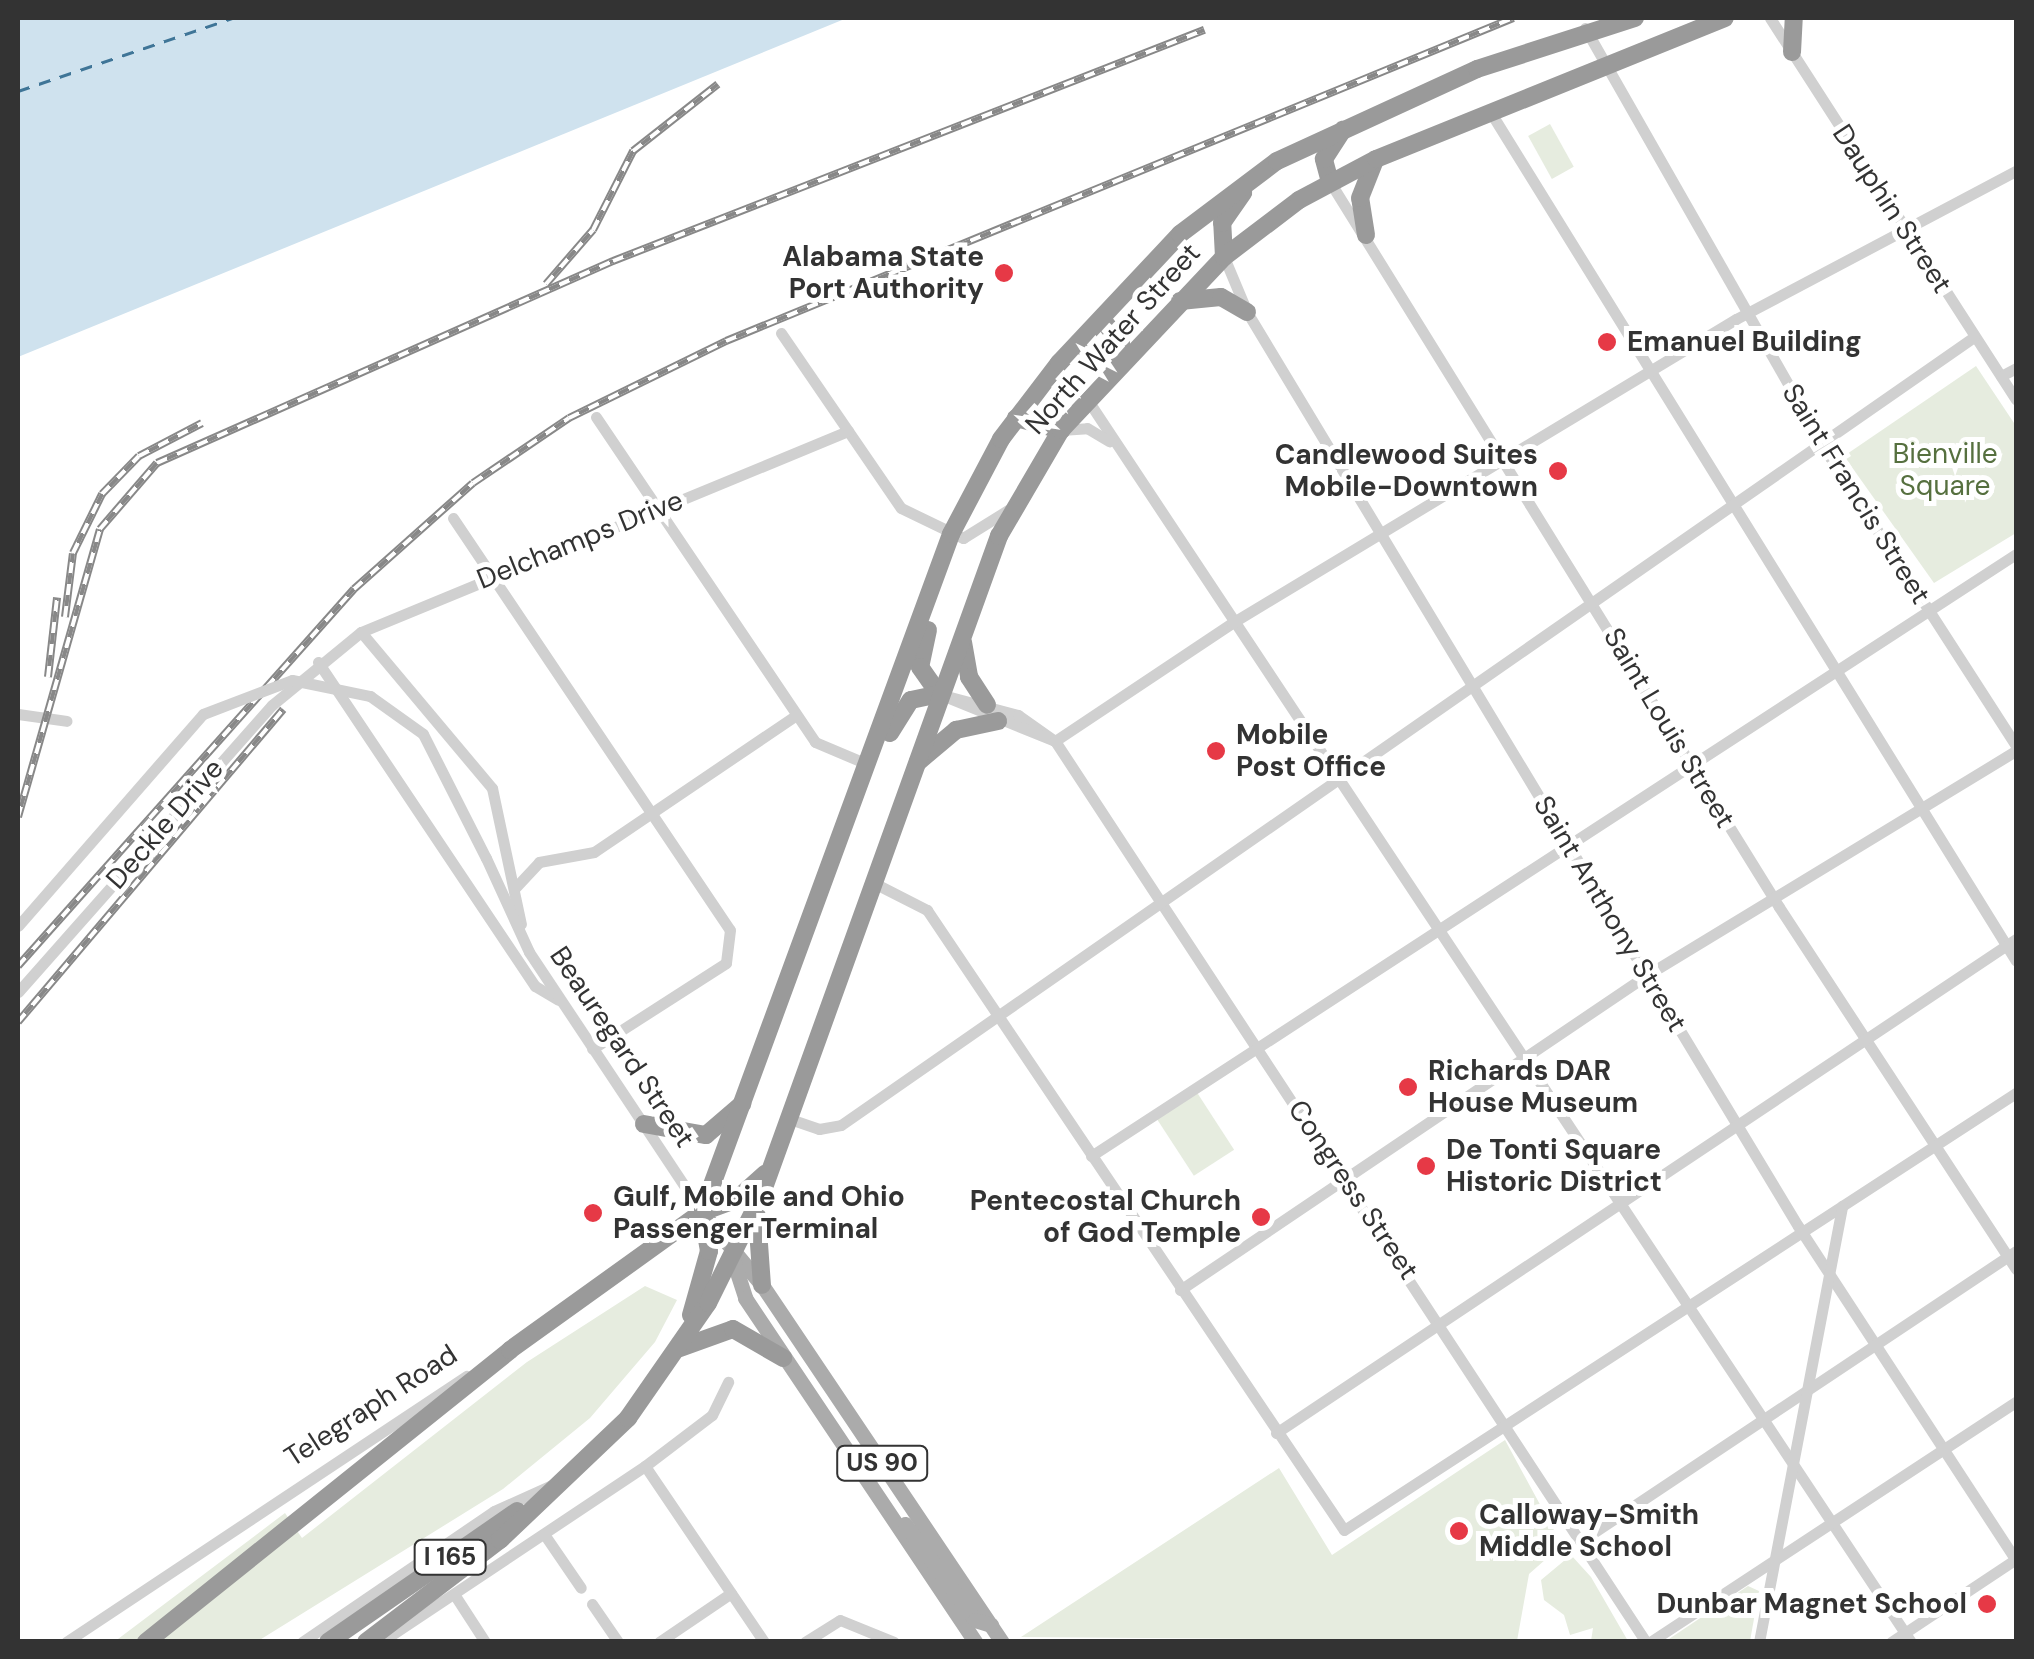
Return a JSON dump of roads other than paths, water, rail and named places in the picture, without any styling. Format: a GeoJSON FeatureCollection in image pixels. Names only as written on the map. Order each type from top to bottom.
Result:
{"type":"FeatureCollection","features":[{"type":"Feature","properties":{"kind":"highway","name":"North Water Street"},"geometry":{"type":"LineString","coordinates":[[702,1212],[943,554],[1016,418],[1180,234],[1259,173],[1353,121],[1585,28],[1636,18]]}},
{"type":"Feature","properties":{"kind":"highway","name":"North Water Street"},"geometry":{"type":"LineString","coordinates":[[679,1349],[761,1196],[962,634],[1014,504],[1061,430],[1224,257],[1330,182],[1376,159],[1726,18]]}},
{"type":"Feature","properties":{"kind":"highway"},"geometry":{"type":"LineString","coordinates":[[1792,52],[1794,18]]}},
{"type":"Feature","properties":{"kind":"highway"},"geometry":{"type":"LineString","coordinates":[[1330,182],[1328,147],[1353,121]]}},
{"type":"Feature","properties":{"kind":"highway"},"geometry":{"type":"LineString","coordinates":[[1366,235],[1360,198],[1376,159]]}},
{"type":"Feature","properties":{"kind":"highway"},"geometry":{"type":"LineString","coordinates":[[1277,162],[1307,160],[1330,182]]}},
{"type":"Feature","properties":{"kind":"highway"},"geometry":{"type":"LineString","coordinates":[[1224,257],[1225,217],[1259,173]]}},
{"type":"Feature","properties":{"kind":"highway"},"geometry":{"type":"LineString","coordinates":[[1180,301],[1221,297],[1247,312]]}},
{"type":"Feature","properties":{"kind":"highway"},"geometry":{"type":"LineString","coordinates":[[1088,399],[1122,348],[1102,319]]}},
{"type":"Feature","properties":{"kind":"highway"},"geometry":{"type":"LineString","coordinates":[[1016,418],[1061,430]]}},
{"type":"Feature","properties":{"kind":"highway"},"geometry":{"type":"LineString","coordinates":[[835,852],[860,816],[902,709],[940,694],[920,660],[943,554]]}},
{"type":"Feature","properties":{"kind":"highway"},"geometry":{"type":"LineString","coordinates":[[914,766],[956,730],[993,713],[969,677],[962,634]]}},
{"type":"Feature","properties":{"kind":"highway"},"geometry":{"type":"LineString","coordinates":[[644,1124],[706,1134],[746,1100]]}},
{"type":"Feature","properties":{"kind":"highway","name":"Telegraph Road"},"geometry":{"type":"LineString","coordinates":[[510,1350],[702,1212],[737,1200],[769,1169]]}},
{"type":"Feature","properties":{"kind":"highway"},"geometry":{"type":"LineString","coordinates":[[761,1196],[762,1285]]}},
{"type":"Feature","properties":{"kind":"highway"},"geometry":{"type":"LineString","coordinates":[[366,1642],[500,1540],[628,1418],[679,1349],[705,1278],[702,1212]]}},
{"type":"Feature","properties":{"kind":"highway","name":"US 90"},"geometry":{"type":"LineString","coordinates":[[679,1349],[733,1329],[784,1358]]}},
{"type":"Feature","properties":{"kind":"highway"},"geometry":{"type":"LineString","coordinates":[[146,1642],[308,1508],[510,1350]]}},
{"type":"Feature","properties":{"kind":"highway","name":"I 165"},"geometry":{"type":"LineString","coordinates":[[335,1637],[558,1482]]}},
{"type":"Feature","properties":{"kind":"main road","name":"Beauregard Street"},"geometry":{"type":"LineString","coordinates":[[702,1212],[732,1256],[784,1358],[975,1642]]}},
{"type":"Feature","properties":{"kind":"main road","name":"Beauregard Street"},"geometry":{"type":"LineString","coordinates":[[732,1256],[762,1285],[991,1633],[1002,1642]]}},
{"type":"Feature","properties":{"kind":"main road"},"geometry":{"type":"LineString","coordinates":[[880,1501],[975,1620],[991,1633]]}},
{"type":"Feature","properties":{"kind":"street","name":"Dauphin Street"},"geometry":{"type":"LineString","coordinates":[[1770,18],[2016,400]]}},
{"type":"Feature","properties":{"kind":"street","name":"Saint Francis Street"},"geometry":{"type":"LineString","coordinates":[[1585,28],[1603,66],[1823,444],[2016,748]]}},
{"type":"Feature","properties":{"kind":"street"},"geometry":{"type":"LineString","coordinates":[[1491,113],[1922,808],[2012,942],[2016,960]]}},
{"type":"Feature","properties":{"kind":"street"},"geometry":{"type":"LineString","coordinates":[[1054,742],[1232,623],[1746,313],[2016,171]]}},
{"type":"Feature","properties":{"kind":"street","name":"Saint Louis Street"},"geometry":{"type":"LineString","coordinates":[[1330,182],[1774,899],[1935,1146],[2012,1254],[2016,1269]]}},
{"type":"Feature","properties":{"kind":"street","name":"Saint Anthony Street"},"geometry":{"type":"LineString","coordinates":[[1224,257],[1247,312],[1736,1125],[1873,1346],[2016,1560]]}},
{"type":"Feature","properties":{"kind":"street"},"geometry":{"type":"LineString","coordinates":[[781,333],[901,508],[951,534],[980,535],[1014,504]]}},
{"type":"Feature","properties":{"kind":"street"},"geometry":{"type":"LineString","coordinates":[[787,1118],[819,1129],[841,1125],[1594,606],[1974,337]]}},
{"type":"Feature","properties":{"kind":"street"},"geometry":{"type":"LineString","coordinates":[[2001,376],[2016,368]]}},
{"type":"Feature","properties":{"kind":"street"},"geometry":{"type":"LineString","coordinates":[[1088,399],[1116,448],[1908,1637]]}},
{"type":"Feature","properties":{"kind":"street"},"geometry":{"type":"LineString","coordinates":[[596,416],[814,742],[867,764]]}},
{"type":"Feature","properties":{"kind":"street"},"geometry":{"type":"LineString","coordinates":[[1061,430],[1096,431],[1116,448]]}},
{"type":"Feature","properties":{"kind":"street","name":"Delchamps Drive"},"geometry":{"type":"LineString","coordinates":[[318,662],[361,632],[848,432]]}},
{"type":"Feature","properties":{"kind":"street"},"geometry":{"type":"LineString","coordinates":[[452,518],[652,810],[733,948],[726,963],[592,1049]]}},
{"type":"Feature","properties":{"kind":"street"},"geometry":{"type":"LineString","coordinates":[[1091,1156],[2016,554]]}},
{"type":"Feature","properties":{"kind":"street"},"geometry":{"type":"LineString","coordinates":[[361,632],[483,773],[529,952]]}},
{"type":"Feature","properties":{"kind":"street"},"geometry":{"type":"LineString","coordinates":[[318,662],[535,986],[558,1000]]}},
{"type":"Feature","properties":{"kind":"street","name":"Deckle Drive"},"geometry":{"type":"LineString","coordinates":[[18,992],[318,662]]}},
{"type":"Feature","properties":{"kind":"street","name":"Beauregard Street"},"geometry":{"type":"LineString","coordinates":[[18,926],[203,714],[292,680],[370,696],[423,734],[529,952],[702,1212]]}},
{"type":"Feature","properties":{"kind":"street","name":"Congress Street"},"geometry":{"type":"LineString","coordinates":[[940,694],[993,713],[1054,742],[1584,1539],[1648,1642]]}},
{"type":"Feature","properties":{"kind":"street","name":"Congress Street"},"geometry":{"type":"LineString","coordinates":[[940,694],[993,713],[1054,742]]}},
{"type":"Feature","properties":{"kind":"street"},"geometry":{"type":"LineString","coordinates":[[18,714],[67,721]]}},
{"type":"Feature","properties":{"kind":"street"},"geometry":{"type":"LineString","coordinates":[[514,888],[532,866],[594,852],[796,715]]}},
{"type":"Feature","properties":{"kind":"street"},"geometry":{"type":"LineString","coordinates":[[1180,1290],[1647,976],[2016,748]]}},
{"type":"Feature","properties":{"kind":"street"},"geometry":{"type":"LineString","coordinates":[[872,882],[927,910],[1344,1530],[2016,1093]]}},
{"type":"Feature","properties":{"kind":"street"},"geometry":{"type":"LineString","coordinates":[[1276,1433],[2012,942]]}},
{"type":"Feature","properties":{"kind":"street"},"geometry":{"type":"LineString","coordinates":[[1759,1642],[1842,1206]]}},
{"type":"Feature","properties":{"kind":"street"},"geometry":{"type":"LineString","coordinates":[[1584,1539],[2012,1254]]}},
{"type":"Feature","properties":{"kind":"street","name":"Telegraph Road"},"geometry":{"type":"LineString","coordinates":[[66,1642],[510,1350]]}},
{"type":"Feature","properties":{"kind":"street"},"geometry":{"type":"LineString","coordinates":[[382,1642],[645,1466],[712,1414],[728,1382]]}},
{"type":"Feature","properties":{"kind":"street"},"geometry":{"type":"LineString","coordinates":[[1648,1642],[2016,1402]]}},
{"type":"Feature","properties":{"kind":"street"},"geometry":{"type":"LineString","coordinates":[[645,1466],[764,1642]]}},
{"type":"Feature","properties":{"kind":"street"},"geometry":{"type":"LineString","coordinates":[[302,1642],[494,1511],[558,1482]]}},
{"type":"Feature","properties":{"kind":"street"},"geometry":{"type":"LineString","coordinates":[[544,1534],[581,1588]]}},
{"type":"Feature","properties":{"kind":"street"},"geometry":{"type":"LineString","coordinates":[[1891,1642],[1908,1637],[2016,1560]]}},
{"type":"Feature","properties":{"kind":"street"},"geometry":{"type":"LineString","coordinates":[[659,1642],[731,1592]]}},
{"type":"Feature","properties":{"kind":"street"},"geometry":{"type":"LineString","coordinates":[[454,1594],[486,1642]]}},
{"type":"Feature","properties":{"kind":"street"},"geometry":{"type":"LineString","coordinates":[[592,1604],[618,1642]]}},
{"type":"Feature","properties":{"kind":"street"},"geometry":{"type":"LineString","coordinates":[[805,1642],[840,1620],[894,1642]]}},
{"type":"Feature","properties":{"kind":"water"},"geometry":{"type":"Polygon","coordinates":[[[18,18],[847,18],[18,357],[18,18]]]}},
{"type":"Feature","properties":{"kind":"railway"},"geometry":{"type":"LineString","coordinates":[[18,966],[354,589],[473,483],[569,418],[726,341],[1513,18]]}},
{"type":"Feature","properties":{"kind":"railway"},"geometry":{"type":"LineString","coordinates":[[18,817],[100,529],[157,463],[613,261],[1204,30]]}},
{"type":"Feature","properties":{"kind":"railway"},"geometry":{"type":"LineString","coordinates":[[546,284],[593,230],[633,151],[718,84]]}},
{"type":"Feature","properties":{"kind":"railway"},"geometry":{"type":"LineString","coordinates":[[65,617],[73,553],[102,494],[139,456],[202,423]]}},
{"type":"Feature","properties":{"kind":"railway"},"geometry":{"type":"LineString","coordinates":[[48,677],[57,598]]}},
{"type":"Feature","properties":{"kind":"railway"},"geometry":{"type":"LineString","coordinates":[[18,1022],[283,709]]}},
{"type":"Feature","properties":{"kind":"place","name":"Alabama State Port Authority"},"geometry":{"type":"Point","coordinates":[1004,273]}},
{"type":"Feature","properties":{"kind":"place","name":"Emanuel Building"},"geometry":{"type":"Point","coordinates":[1607,342]}},
{"type":"Feature","properties":{"kind":"place","name":"Candlewood Suites Mobile-Downtown"},"geometry":{"type":"Point","coordinates":[1558,471]}},
{"type":"Feature","properties":{"kind":"place","name":"Mobile Post Office"},"geometry":{"type":"Point","coordinates":[1216,751]}},
{"type":"Feature","properties":{"kind":"place","name":"Richards DAR House Museum"},"geometry":{"type":"Point","coordinates":[1408,1087]}},
{"type":"Feature","properties":{"kind":"place","name":"De Tonti Square Historic District"},"geometry":{"type":"Point","coordinates":[1426,1166]}},
{"type":"Feature","properties":{"kind":"place","name":"Gulf, Mobile and Ohio Passenger Terminal"},"geometry":{"type":"Point","coordinates":[593,1213]}},
{"type":"Feature","properties":{"kind":"place","name":"Pentecostal Church of God Temple"},"geometry":{"type":"Point","coordinates":[1261,1217]}},
{"type":"Feature","properties":{"kind":"place","name":"Calloway-Smith Middle School"},"geometry":{"type":"Point","coordinates":[1459,1531]}},
{"type":"Feature","properties":{"kind":"place","name":"Dunbar Magnet School"},"geometry":{"type":"Point","coordinates":[1987,1604]}},
{"type":"Feature","properties":{"kind":"park label","name":"Bienville Square"},"geometry":{"type":"Point","coordinates":[1945,470]}}]}
